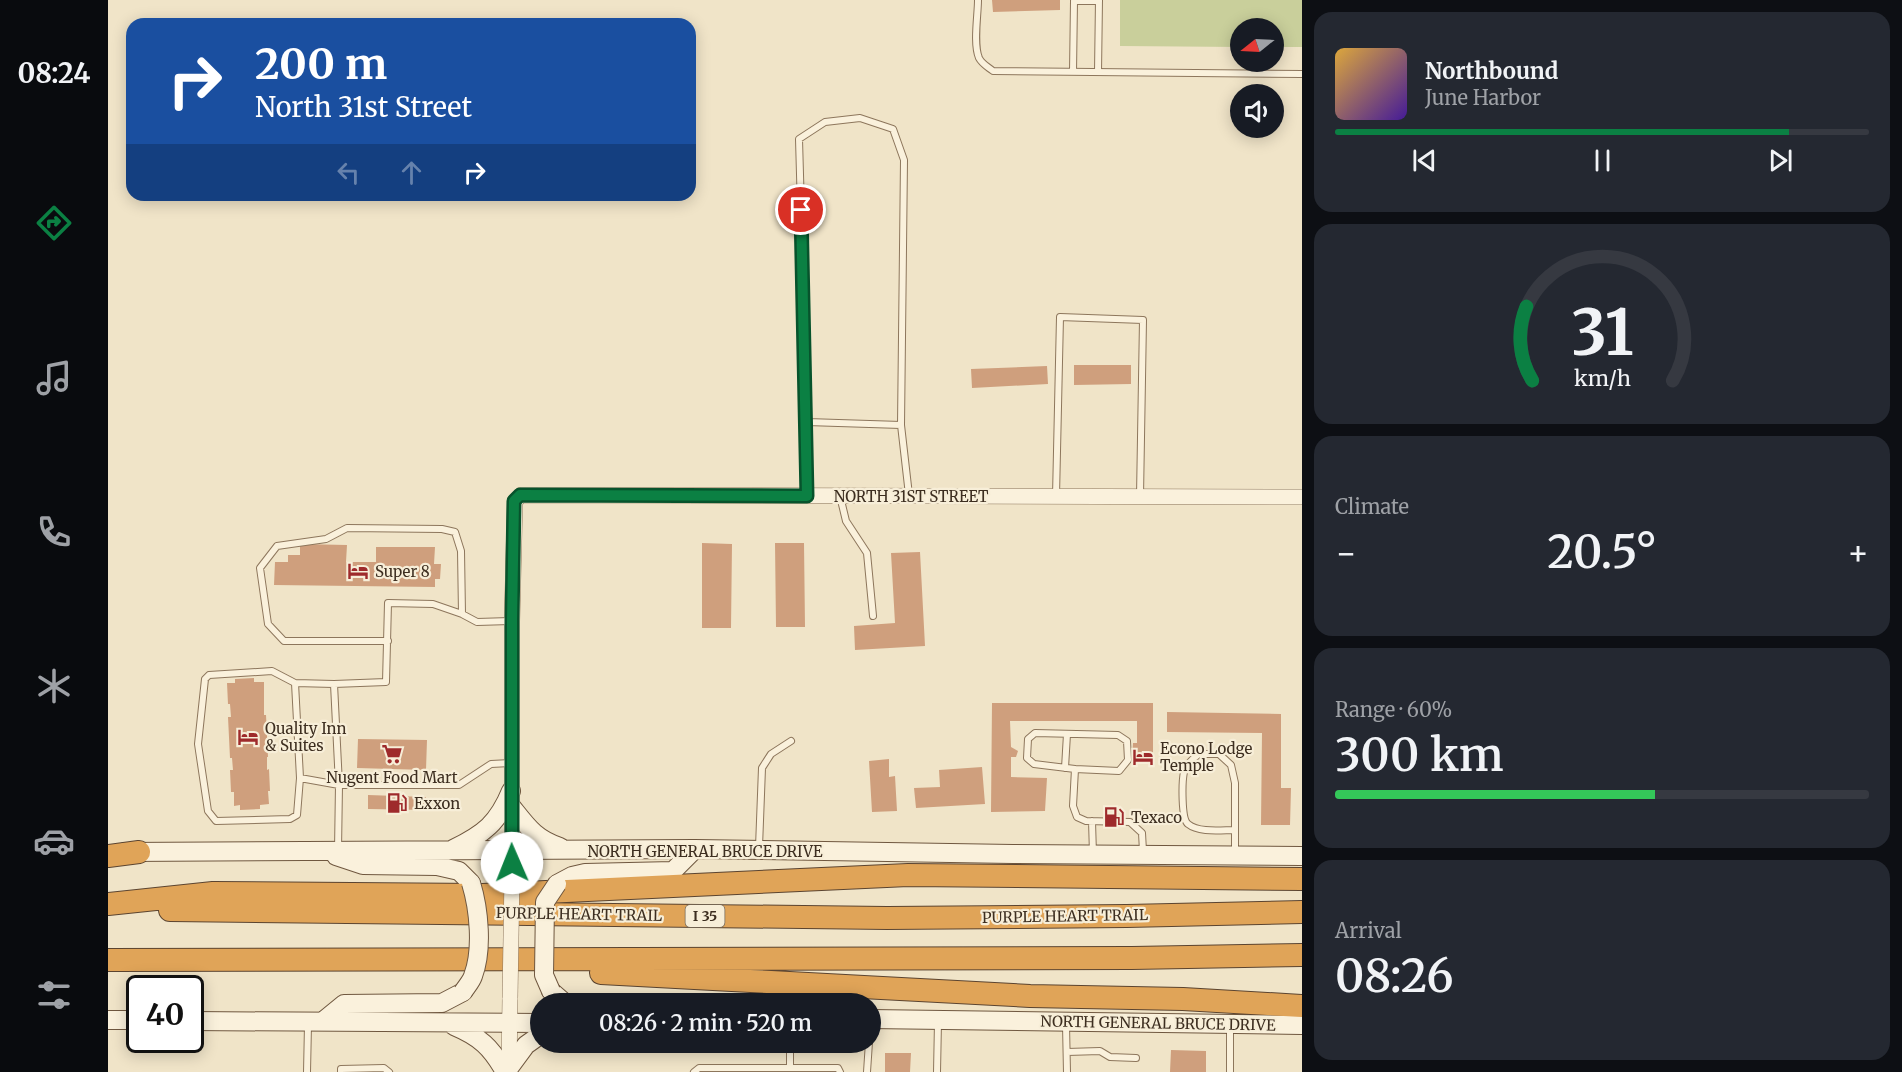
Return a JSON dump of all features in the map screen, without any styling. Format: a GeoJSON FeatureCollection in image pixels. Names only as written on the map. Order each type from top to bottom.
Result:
{"type":"FeatureCollection","features":[{"type":"Feature","properties":{"kind":"highway"},"geometry":{"type":"LineString","coordinates":[[108,854],[139,852]]}},
{"type":"Feature","properties":{"kind":"highway"},"geometry":{"type":"LineString","coordinates":[[108,904],[213,894],[482,895],[908,875],[1302,879]]}},
{"type":"Feature","properties":{"kind":"highway","name":"PURPLE HEART TRAIL"},"geometry":{"type":"LineString","coordinates":[[108,910],[887,918],[1302,912]]}},
{"type":"Feature","properties":{"kind":"highway"},"geometry":{"type":"LineString","coordinates":[[348,960],[1132,958],[1302,955]]}},
{"type":"Feature","properties":{"kind":"highway"},"geometry":{"type":"LineString","coordinates":[[108,960],[290,958],[348,960],[1030,996],[1183,999],[1302,1006]]}},
{"type":"Feature","properties":{"kind":"main road"},"geometry":{"type":"LineString","coordinates":[[449,850],[471,841],[489,828],[511,799],[527,826],[545,842],[570,850]]}},
{"type":"Feature","properties":{"kind":"main road","name":"NORTH GENERAL BRUCE DRIVE"},"geometry":{"type":"LineString","coordinates":[[139,852],[694,849],[1302,856]]}},
{"type":"Feature","properties":{"kind":"main road"},"geometry":{"type":"LineString","coordinates":[[553,993],[544,975],[545,902],[557,884],[572,876],[585,873],[673,871],[694,849]]}},
{"type":"Feature","properties":{"kind":"main road"},"geometry":{"type":"LineString","coordinates":[[315,1022],[344,1004],[441,1003],[463,992],[473,977],[478,953],[477,903],[471,883],[459,871],[437,866],[363,865],[318,850]]}},
{"type":"Feature","properties":{"kind":"main road"},"geometry":{"type":"LineString","coordinates":[[108,1020],[126,1020]]}},
{"type":"Feature","properties":{"kind":"main road","name":"NORTH GENERAL BRUCE DRIVE"},"geometry":{"type":"LineString","coordinates":[[881,1020],[1302,1025]]}},
{"type":"Feature","properties":{"kind":"main road"},"geometry":{"type":"LineString","coordinates":[[204,1021],[530,1023]]}},
{"type":"Feature","properties":{"kind":"main road"},"geometry":{"type":"LineString","coordinates":[[447,1023],[474,1034],[495,1054],[508,1071],[530,1042]]}},
{"type":"Feature","properties":{"kind":"street","name":"NORTH 31ST STREET"},"geometry":{"type":"LineString","coordinates":[[512,621],[514,501],[520,495],[1302,497]]}},
{"type":"Feature","properties":{"kind":"street"},"geometry":{"type":"LineString","coordinates":[[508,1071],[512,876],[512,621]]}},
{"type":"Feature","properties":{"kind":"lane"},"geometry":{"type":"LineString","coordinates":[[978,0],[977,47],[979,58],[993,71],[1302,74]]}},
{"type":"Feature","properties":{"kind":"lane"},"geometry":{"type":"LineString","coordinates":[[1073,72],[1074,1],[1099,0],[1098,72]]}},
{"type":"Feature","properties":{"kind":"lane"},"geometry":{"type":"LineString","coordinates":[[807,496],[800,139],[825,122],[860,118],[893,129],[904,160],[901,425],[909,496]]}},
{"type":"Feature","properties":{"kind":"lane"},"geometry":{"type":"LineString","coordinates":[[1056,496],[1060,317],[1143,320],[1140,496]]}},
{"type":"Feature","properties":{"kind":"lane"},"geometry":{"type":"LineString","coordinates":[[807,422],[901,425]]}},
{"type":"Feature","properties":{"kind":"lane"},"geometry":{"type":"LineString","coordinates":[[839,496],[846,521],[867,553],[873,616]]}},
{"type":"Feature","properties":{"kind":"lane"},"geometry":{"type":"LineString","coordinates":[[388,641],[284,641],[268,624],[260,567],[277,546],[326,539],[348,528],[442,529],[455,532],[461,550],[462,614]]}},
{"type":"Feature","properties":{"kind":"lane"},"geometry":{"type":"LineString","coordinates":[[295,682],[300,778],[297,815],[290,819],[216,821],[208,811],[198,744],[205,679],[209,675],[272,671],[295,682],[334,684],[386,682],[388,603],[433,604],[477,622],[512,621]]}},
{"type":"Feature","properties":{"kind":"lane"},"geometry":{"type":"LineString","coordinates":[[334,684],[339,785],[338,850]]}},
{"type":"Feature","properties":{"kind":"lane"},"geometry":{"type":"LineString","coordinates":[[1035,733],[1118,735],[1127,741],[1128,760],[1119,771],[1065,768],[1034,764],[1027,758],[1028,739],[1035,733]]}},
{"type":"Feature","properties":{"kind":"lane"},"geometry":{"type":"LineString","coordinates":[[1065,768],[1067,734]]}},
{"type":"Feature","properties":{"kind":"lane"},"geometry":{"type":"LineString","coordinates":[[759,850],[762,768],[771,754],[791,741]]}},
{"type":"Feature","properties":{"kind":"lane"},"geometry":{"type":"LineString","coordinates":[[1235,830],[1198,829],[1187,824],[1183,816],[1184,773],[1189,761],[1198,753],[1219,754],[1231,765],[1235,783],[1235,830],[1235,855]]}},
{"type":"Feature","properties":{"kind":"lane"},"geometry":{"type":"LineString","coordinates":[[300,778],[339,785],[459,785],[490,764],[511,763]]}},
{"type":"Feature","properties":{"kind":"lane"},"geometry":{"type":"LineString","coordinates":[[1075,769],[1073,806],[1077,818],[1086,821],[1130,822],[1142,833],[1143,855]]}},
{"type":"Feature","properties":{"kind":"lane"},"geometry":{"type":"LineString","coordinates":[[1092,821],[1093,855]]}},
{"type":"Feature","properties":{"kind":"lane"},"geometry":{"type":"LineString","coordinates":[[937,1072],[938,1019]]}},
{"type":"Feature","properties":{"kind":"lane"},"geometry":{"type":"LineString","coordinates":[[307,1072],[315,1022]]}},
{"type":"Feature","properties":{"kind":"lane"},"geometry":{"type":"LineString","coordinates":[[1066,1022],[1067,1072]]}},
{"type":"Feature","properties":{"kind":"lane"},"geometry":{"type":"LineString","coordinates":[[1230,1024],[1230,1072]]}},
{"type":"Feature","properties":{"kind":"lane"},"geometry":{"type":"LineString","coordinates":[[1067,1052],[1100,1051],[1110,1057],[1136,1058]]}},
{"type":"Feature","properties":{"kind":"lane"},"geometry":{"type":"LineString","coordinates":[[790,1053],[790,1068]]}},
{"type":"Feature","properties":{"kind":"lane"},"geometry":{"type":"LineString","coordinates":[[867,1072],[868,1053]]}},
{"type":"Feature","properties":{"kind":"lane"},"geometry":{"type":"LineString","coordinates":[[341,1072],[341,1069],[384,1068],[389,1072]]}},
{"type":"Feature","properties":{"kind":"lane"},"geometry":{"type":"LineString","coordinates":[[694,1072],[699,1068],[838,1068],[840,1072]]}},
{"type":"Feature","properties":{"kind":"green space"},"geometry":{"type":"Polygon","coordinates":[[[1120,0],[1302,0],[1302,47],[1284,47],[1284,18],[1230,18],[1230,47],[1120,46],[1120,0]]]}},
{"type":"Feature","properties":{"kind":"building"},"geometry":{"type":"Polygon","coordinates":[[[992,0],[1060,0],[1060,10],[993,12],[992,0]]]}},
{"type":"Feature","properties":{"kind":"building"},"geometry":{"type":"Polygon","coordinates":[[[1074,365],[1131,365],[1131,384],[1074,385],[1074,365]]]}},
{"type":"Feature","properties":{"kind":"building"},"geometry":{"type":"Polygon","coordinates":[[[1047,366],[1048,384],[972,388],[971,369],[1047,366]]]}},
{"type":"Feature","properties":{"kind":"building"},"geometry":{"type":"Polygon","coordinates":[[[702,543],[732,544],[731,628],[702,628],[702,543]]]}},
{"type":"Feature","properties":{"kind":"building"},"geometry":{"type":"Polygon","coordinates":[[[775,543],[804,543],[805,627],[776,627],[775,543]]]}},
{"type":"Feature","properties":{"kind":"building","name":"Super 8"},"geometry":{"type":"Polygon","coordinates":[[[300,544],[347,545],[346,562],[376,562],[376,547],[435,547],[434,564],[441,564],[440,579],[435,579],[435,587],[274,585],[275,562],[288,562],[288,555],[300,555],[300,544]]]}},
{"type":"Feature","properties":{"kind":"building"},"geometry":{"type":"Polygon","coordinates":[[[920,552],[925,646],[855,650],[854,626],[895,623],[891,553],[920,552]]]}},
{"type":"Feature","properties":{"kind":"building","name":"Quality Inn & Suites"},"geometry":{"type":"Polygon","coordinates":[[[254,678],[254,682],[264,682],[269,804],[260,805],[260,809],[240,810],[240,805],[234,806],[234,792],[231,792],[230,770],[233,770],[232,758],[230,758],[228,717],[231,717],[227,683],[235,683],[235,679],[254,678]]]}},
{"type":"Feature","properties":{"kind":"building","name":"Econo Lodge Temple"},"geometry":{"type":"Polygon","coordinates":[[[992,703],[1153,703],[1153,762],[1139,764],[1137,759],[1132,758],[1133,743],[1137,743],[1137,721],[1010,721],[1011,747],[1018,751],[1016,757],[1011,757],[1011,777],[1047,778],[1045,811],[991,812],[992,703]]]}},
{"type":"Feature","properties":{"kind":"building"},"geometry":{"type":"Polygon","coordinates":[[[1167,712],[1281,714],[1281,788],[1291,788],[1290,825],[1261,825],[1262,733],[1167,732],[1167,712]]]}},
{"type":"Feature","properties":{"kind":"building","name":"Nugent Food Mart"},"geometry":{"type":"Polygon","coordinates":[[[358,739],[427,740],[426,770],[357,768],[358,739]]]}},
{"type":"Feature","properties":{"kind":"building"},"geometry":{"type":"Polygon","coordinates":[[[889,759],[889,777],[895,776],[897,811],[872,812],[869,761],[889,759]]]}},
{"type":"Feature","properties":{"kind":"building"},"geometry":{"type":"Polygon","coordinates":[[[982,767],[985,804],[916,808],[914,788],[940,787],[939,770],[982,767]]]}},
{"type":"Feature","properties":{"kind":"building","name":"Exxon"},"geometry":{"type":"Polygon","coordinates":[[[368,795],[426,797],[426,810],[368,809],[368,795]]]}},
{"type":"Feature","properties":{"kind":"building"},"geometry":{"type":"Polygon","coordinates":[[[1171,1050],[1206,1051],[1206,1072],[1170,1072],[1171,1050]]]}},
{"type":"Feature","properties":{"kind":"building"},"geometry":{"type":"Polygon","coordinates":[[[885,1053],[911,1053],[910,1072],[885,1072],[885,1053]]]}},
{"type":"Feature","properties":{"kind":"place","name":"Super 8"},"geometry":{"type":"Point","coordinates":[358,571]}},
{"type":"Feature","properties":{"kind":"place","name":"Quality Inn & Suites"},"geometry":{"type":"Point","coordinates":[248,737]}},
{"type":"Feature","properties":{"kind":"place","name":"Nugent Food Mart"},"geometry":{"type":"Point","coordinates":[392,754]}},
{"type":"Feature","properties":{"kind":"place","name":"Econo Lodge Temple"},"geometry":{"type":"Point","coordinates":[1143,757]}},
{"type":"Feature","properties":{"kind":"place","name":"Exxon"},"geometry":{"type":"Point","coordinates":[397,803]}},
{"type":"Feature","properties":{"kind":"place","name":"Texaco"},"geometry":{"type":"Point","coordinates":[1114,817]}},
{"type":"Feature","properties":{"kind":"route"},"geometry":{"type":"LineString","coordinates":[[512,863],[514,501],[520,495],[807,496],[801,210]]}}]}
